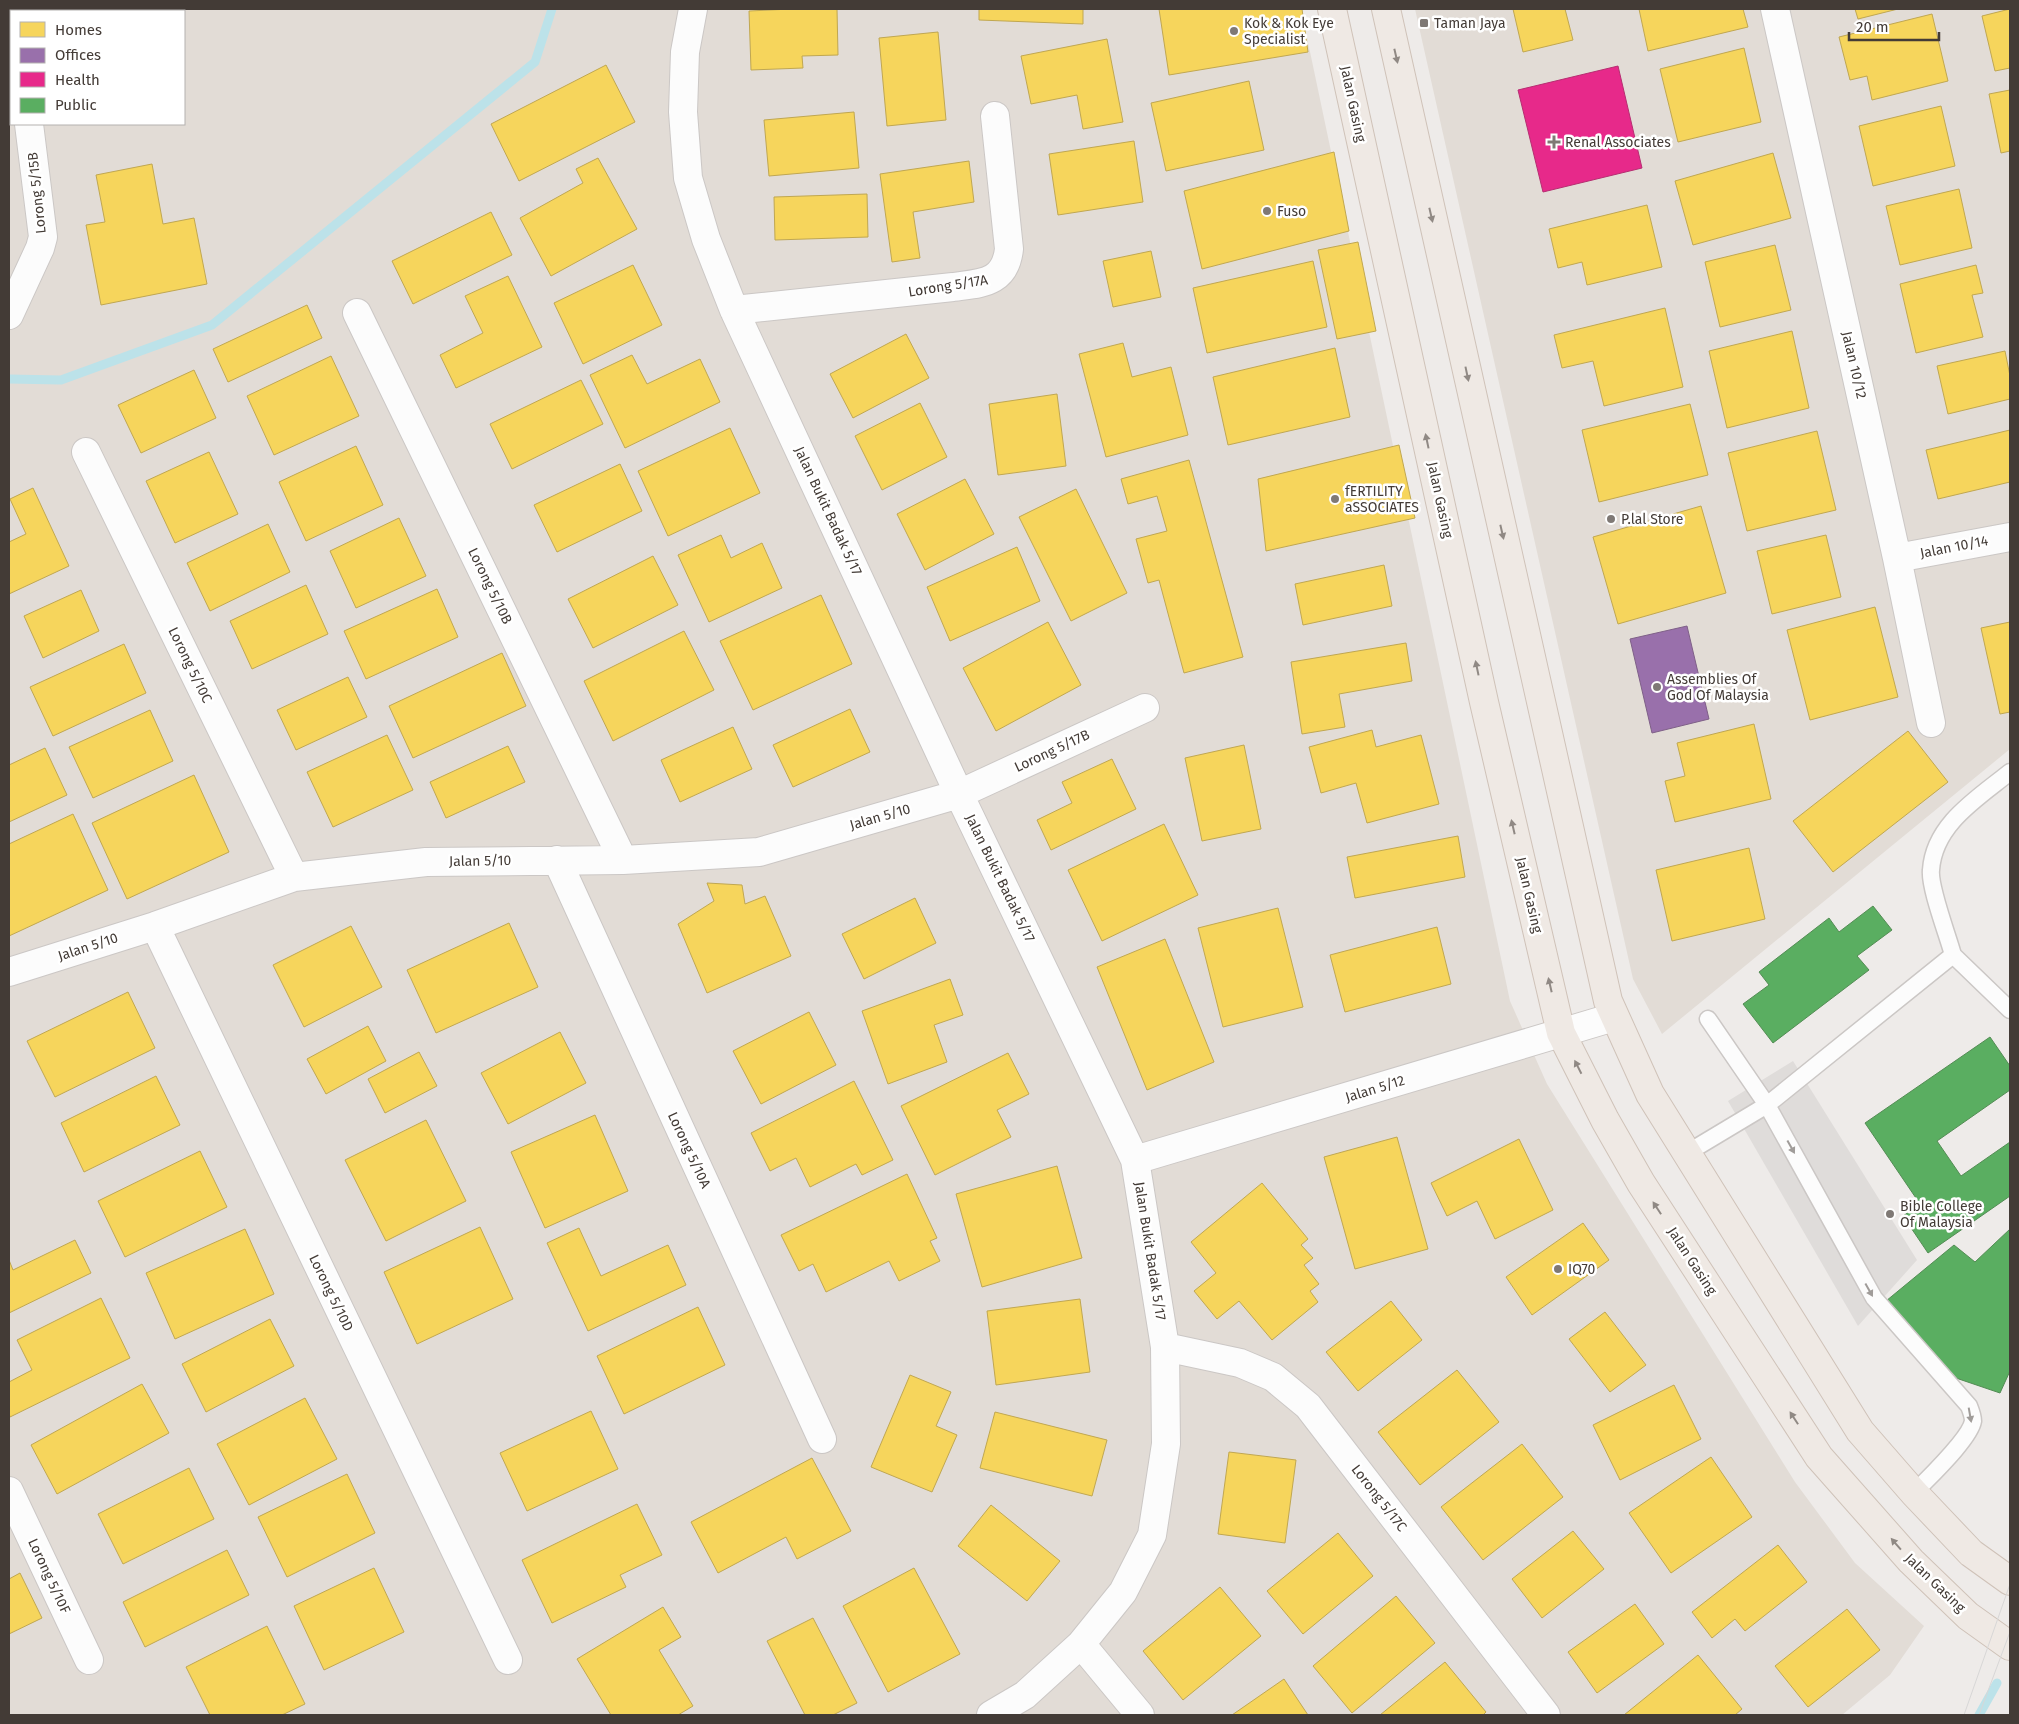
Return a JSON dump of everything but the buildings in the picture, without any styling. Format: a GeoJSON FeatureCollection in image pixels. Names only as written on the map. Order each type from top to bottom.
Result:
{"type":"FeatureCollection","features":[{"type":"Feature","properties":{"kind":"main road","name":"Jalan Gasing"},"geometry":{"type":"LineString","coordinates":[[1332,9],[1484,702],[1561,1032],[1605,1120],[1641,1183],[1819,1457],[1911,1561],[1968,1616],[2010,1646]]}},
{"type":"Feature","properties":{"kind":"main road"},"geometry":{"type":"LineString","coordinates":[[1386,9],[1541,705],[1608,1001],[1614,1017],[1650,1094],[1860,1431],[1914,1494],[1970,1553],[2010,1582]]}},
{"type":"Feature","properties":{"kind":"street","name":"Jalan Bukit Badak 5/17"},"geometry":{"type":"LineString","coordinates":[[693,9],[686,52],[683,112],[688,178],[706,239],[734,310],[959,794],[1135,1160],[1165,1346],[1166,1444],[1152,1536],[1124,1592],[1081,1644],[1025,1695],[992,1715]]}},
{"type":"Feature","properties":{"kind":"street","name":"Jalan 10/12"},"geometry":{"type":"LineString","coordinates":[[1775,9],[1897,558],[1931,723]]}},
{"type":"Feature","properties":{"kind":"street","name":"Lorong 5/17A"},"geometry":{"type":"LineString","coordinates":[[734,310],[952,287],[982,283],[993,279],[1002,272],[1008,261],[1009,249],[995,116]]}},
{"type":"Feature","properties":{"kind":"street","name":"Lorong 5/15B"},"geometry":{"type":"LineString","coordinates":[[9,315],[40,248],[43,237],[29,125]]}},
{"type":"Feature","properties":{"kind":"street","name":"Lorong 5/10B"},"geometry":{"type":"LineString","coordinates":[[357,313],[623,860]]}},
{"type":"Feature","properties":{"kind":"street","name":"Lorong 5/10C"},"geometry":{"type":"LineString","coordinates":[[86,452],[294,878]]}},
{"type":"Feature","properties":{"kind":"street","name":"Jalan 10/14"},"geometry":{"type":"LineString","coordinates":[[1897,558],[2010,537]]}},
{"type":"Feature","properties":{"kind":"street","name":"Lorong 5/17B"},"geometry":{"type":"LineString","coordinates":[[959,794],[1145,708]]}},
{"type":"Feature","properties":{"kind":"street","name":"Jalan 5/10"},"geometry":{"type":"LineString","coordinates":[[9,972],[155,926],[294,878],[426,862],[623,860],[759,852],[959,794]]}},
{"type":"Feature","properties":{"kind":"street","name":"Lorong 5/10A"},"geometry":{"type":"LineString","coordinates":[[557,860],[822,1439]]}},
{"type":"Feature","properties":{"kind":"street","name":"Lorong 5/10D"},"geometry":{"type":"LineString","coordinates":[[155,926],[508,1660]]}},
{"type":"Feature","properties":{"kind":"street","name":"Jalan 5/12"},"geometry":{"type":"LineString","coordinates":[[1135,1160],[1614,1017]]}},
{"type":"Feature","properties":{"kind":"street","name":"Lorong 5/17C"},"geometry":{"type":"LineString","coordinates":[[1165,1346],[1240,1363],[1273,1377],[1308,1406],[1546,1715]]}},
{"type":"Feature","properties":{"kind":"street","name":"Lorong 5/10F"},"geometry":{"type":"LineString","coordinates":[[9,1491],[89,1660]]}},
{"type":"Feature","properties":{"kind":"street"},"geometry":{"type":"LineString","coordinates":[[1081,1644],[1140,1715]]}},
{"type":"Feature","properties":{"kind":"lane"},"geometry":{"type":"LineString","coordinates":[[2010,772],[1957,815],[1945,829],[1936,846],[1930,871],[1953,956],[2010,1010]]}},
{"type":"Feature","properties":{"kind":"lane"},"geometry":{"type":"LineString","coordinates":[[1687,1153],[1767,1105],[1953,956]]}},
{"type":"Feature","properties":{"kind":"lane"},"geometry":{"type":"LineString","coordinates":[[1708,1020],[1767,1105],[1874,1298],[1969,1406],[1973,1422],[1969,1432],[1950,1456],[1914,1494]]}},
{"type":"Feature","properties":{"kind":"shaded area"},"geometry":{"type":"Polygon","coordinates":[[[9,9],[1301,9],[1510,1001],[1547,1084],[1795,1482],[1855,1563],[1924,1626],[1890,1675],[1842,1715],[9,1715],[9,9]]]}},
{"type":"Feature","properties":{"kind":"shaded area"},"geometry":{"type":"Polygon","coordinates":[[[1415,9],[2010,9],[2010,749],[1662,1034],[1633,979],[1415,9]]]}},
{"type":"Feature","properties":{"kind":"shaded area"},"geometry":{"type":"Polygon","coordinates":[[[1793,1061],[1917,1260],[1858,1326],[1728,1101],[1793,1061]]]}},
{"type":"Feature","properties":{"kind":"waterway"},"geometry":{"type":"LineString","coordinates":[[9,379],[61,380],[212,325],[535,62],[552,9]]}},
{"type":"Feature","properties":{"kind":"waterway"},"geometry":{"type":"LineString","coordinates":[[1979,1715],[1997,1683]]}},
{"type":"Feature","properties":{"kind":"tram line"},"geometry":{"type":"LineString","coordinates":[[1964,1715],[2010,1584]]}},
{"type":"Feature","properties":{"kind":"tram line"},"geometry":{"type":"LineString","coordinates":[[1979,1715],[2010,1632]]}},
{"type":"Feature","properties":{"kind":"place","name":"Taman Jaya"},"geometry":{"type":"Point","coordinates":[1424,23]}},
{"type":"Feature","properties":{"kind":"place","name":"Kok & Kok Eye Specialist"},"geometry":{"type":"Point","coordinates":[1234,31]}},
{"type":"Feature","properties":{"kind":"place","name":"Renal Associates"},"geometry":{"type":"Point","coordinates":[1554,142]}},
{"type":"Feature","properties":{"kind":"place","name":"Fuso"},"geometry":{"type":"Point","coordinates":[1267,211]}},
{"type":"Feature","properties":{"kind":"place","name":"fERTILITY aSSOCIATES"},"geometry":{"type":"Point","coordinates":[1335,499]}},
{"type":"Feature","properties":{"kind":"place","name":"P.lal Store"},"geometry":{"type":"Point","coordinates":[1611,519]}},
{"type":"Feature","properties":{"kind":"place","name":"Assemblies Of God Of Malaysia"},"geometry":{"type":"Point","coordinates":[1657,687]}},
{"type":"Feature","properties":{"kind":"place","name":"Bible College Of Malaysia"},"geometry":{"type":"Point","coordinates":[1890,1214]}},
{"type":"Feature","properties":{"kind":"place","name":"IQ70"},"geometry":{"type":"Point","coordinates":[1558,1269]}}]}
